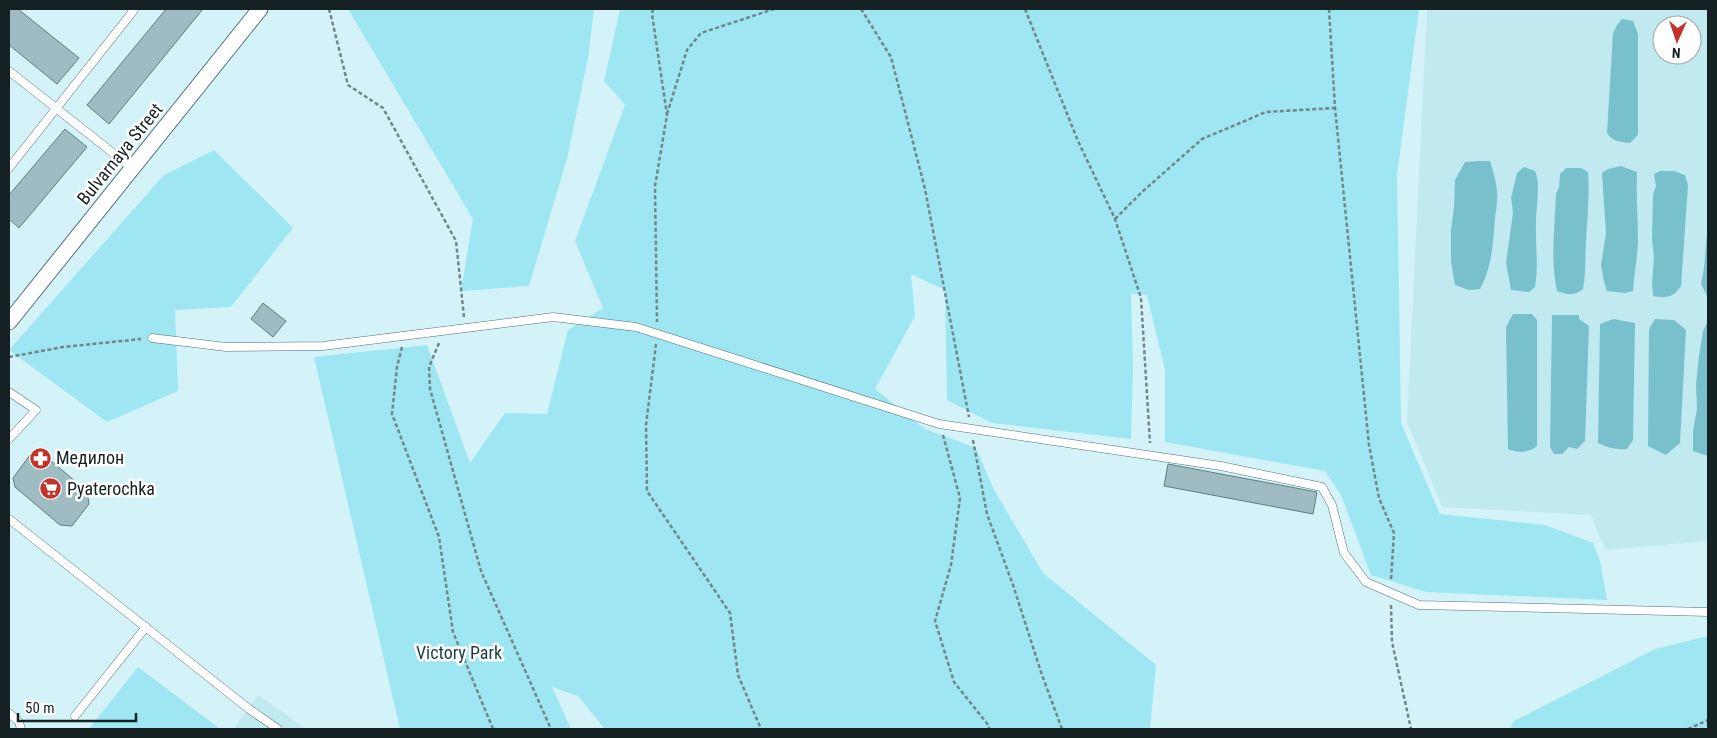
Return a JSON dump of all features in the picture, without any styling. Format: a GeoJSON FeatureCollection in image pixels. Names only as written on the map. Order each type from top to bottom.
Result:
{"type":"FeatureCollection","features":[{"type":"Feature","properties":{"kind":"street","name":"Bulvarnaya Street"},"geometry":{"type":"LineString","coordinates":[[9,322],[259,9]]}},
{"type":"Feature","properties":{"kind":"lane"},"geometry":{"type":"LineString","coordinates":[[9,168],[134,10],[132,9]]}},
{"type":"Feature","properties":{"kind":"lane"},"geometry":{"type":"LineString","coordinates":[[9,71],[132,168]]}},
{"type":"Feature","properties":{"kind":"lane"},"geometry":{"type":"LineString","coordinates":[[152,338],[226,347],[323,346],[553,317],[636,327],[940,424],[1221,466],[1322,487],[1332,505],[1344,553],[1366,582],[1419,605],[1708,612]]}},
{"type":"Feature","properties":{"kind":"lane"},"geometry":{"type":"LineString","coordinates":[[9,392],[36,410],[9,439]]}},
{"type":"Feature","properties":{"kind":"lane"},"geometry":{"type":"LineString","coordinates":[[9,519],[249,709],[278,729]]}},
{"type":"Feature","properties":{"kind":"lane"},"geometry":{"type":"LineString","coordinates":[[75,716],[146,628]]}},
{"type":"Feature","properties":{"kind":"lane"},"geometry":{"type":"LineString","coordinates":[[9,713],[19,722],[21,729]]}},
{"type":"Feature","properties":{"kind":"path"},"geometry":{"type":"LineString","coordinates":[[329,9],[348,85],[383,108],[456,241],[465,328]]}},
{"type":"Feature","properties":{"kind":"path"},"geometry":{"type":"LineString","coordinates":[[654,9],[652,14],[667,115]]}},
{"type":"Feature","properties":{"kind":"path"},"geometry":{"type":"LineString","coordinates":[[761,729],[738,676],[730,613],[647,491],[646,424],[657,334],[654,186],[667,115],[687,50],[701,33],[774,9]]}},
{"type":"Feature","properties":{"kind":"path"},"geometry":{"type":"LineString","coordinates":[[861,9],[891,57],[925,189],[987,514],[1062,729]]}},
{"type":"Feature","properties":{"kind":"path"},"geometry":{"type":"LineString","coordinates":[[1025,9],[1078,141],[1115,219],[1141,298],[1151,455]]}},
{"type":"Feature","properties":{"kind":"path"},"geometry":{"type":"LineString","coordinates":[[1330,9],[1335,108],[1369,446],[1379,498],[1394,534],[1390,593],[1392,642],[1411,729]]}},
{"type":"Feature","properties":{"kind":"path"},"geometry":{"type":"LineString","coordinates":[[1115,219],[1142,192],[1202,139],[1266,112],[1335,108]]}},
{"type":"Feature","properties":{"kind":"path"},"geometry":{"type":"LineString","coordinates":[[448,330],[437,347],[429,367],[430,389],[481,571],[551,729]]}},
{"type":"Feature","properties":{"kind":"path"},"geometry":{"type":"LineString","coordinates":[[405,335],[397,367],[392,414],[439,537],[454,632],[493,729]]}},
{"type":"Feature","properties":{"kind":"path"},"geometry":{"type":"LineString","coordinates":[[9,357],[64,348],[152,338]]}},
{"type":"Feature","properties":{"kind":"path"},"geometry":{"type":"LineString","coordinates":[[940,424],[960,498],[951,565],[935,621],[954,682],[989,726],[989,729]]}},
{"type":"Feature","properties":{"kind":"path"},"geometry":{"type":"LineString","coordinates":[[1688,729],[1708,720]]}},
{"type":"Feature","properties":{"kind":"shaded area"},"geometry":{"type":"Polygon","coordinates":[[[1427,9],[1708,9],[1708,541],[1605,550],[1591,515],[1442,507],[1407,422],[1427,9]]]}},
{"type":"Feature","properties":{"kind":"shaded area"},"geometry":{"type":"Polygon","coordinates":[[[1622,19],[1633,21],[1638,34],[1638,135],[1630,143],[1614,140],[1607,133],[1613,33],[1622,19]]]}},
{"type":"Feature","properties":{"kind":"shaded area"},"geometry":{"type":"Polygon","coordinates":[[[1490,161],[1496,184],[1497,201],[1493,246],[1487,272],[1480,289],[1469,290],[1455,285],[1451,262],[1451,230],[1455,180],[1465,162],[1490,161]]]}},
{"type":"Feature","properties":{"kind":"shaded area"},"geometry":{"type":"Polygon","coordinates":[[[1621,166],[1637,172],[1638,249],[1633,291],[1625,293],[1607,291],[1601,265],[1606,233],[1602,173],[1608,169],[1621,166]]]}},
{"type":"Feature","properties":{"kind":"shaded area"},"geometry":{"type":"Polygon","coordinates":[[[1524,167],[1535,171],[1538,189],[1536,279],[1535,287],[1529,292],[1511,290],[1506,263],[1513,213],[1511,198],[1517,173],[1524,167]]]}},
{"type":"Feature","properties":{"kind":"shaded area"},"geometry":{"type":"Polygon","coordinates":[[[1566,168],[1581,168],[1588,172],[1589,181],[1584,283],[1583,289],[1571,294],[1557,291],[1554,267],[1556,194],[1559,187],[1560,174],[1566,168]]]}},
{"type":"Feature","properties":{"kind":"shaded area"},"geometry":{"type":"Polygon","coordinates":[[[1660,171],[1674,171],[1685,175],[1688,185],[1681,286],[1675,293],[1666,297],[1653,296],[1652,284],[1654,256],[1652,240],[1653,195],[1656,186],[1654,174],[1660,171]]]}},
{"type":"Feature","properties":{"kind":"shaded area"},"geometry":{"type":"Polygon","coordinates":[[[1708,222],[1708,298],[1701,284],[1708,222]]]}},
{"type":"Feature","properties":{"kind":"shaded area"},"geometry":{"type":"Polygon","coordinates":[[[1513,314],[1532,314],[1537,320],[1537,446],[1523,452],[1508,449],[1506,327],[1513,314]]]}},
{"type":"Feature","properties":{"kind":"shaded area"},"geometry":{"type":"Polygon","coordinates":[[[1552,315],[1579,315],[1579,319],[1589,326],[1585,441],[1577,449],[1569,447],[1562,454],[1554,454],[1550,447],[1552,315]]]}},
{"type":"Feature","properties":{"kind":"shaded area"},"geometry":{"type":"Polygon","coordinates":[[[1613,319],[1635,323],[1633,440],[1627,449],[1612,448],[1598,443],[1600,324],[1613,319]]]}},
{"type":"Feature","properties":{"kind":"shaded area"},"geometry":{"type":"Polygon","coordinates":[[[1655,319],[1674,320],[1686,330],[1680,443],[1666,455],[1648,446],[1649,329],[1655,319]]]}},
{"type":"Feature","properties":{"kind":"shaded area"},"geometry":{"type":"Polygon","coordinates":[[[1708,321],[1708,456],[1693,451],[1693,431],[1697,409],[1696,384],[1699,356],[1703,331],[1708,321]]]}},
{"type":"Feature","properties":{"kind":"shaded area"},"geometry":{"type":"Polygon","coordinates":[[[259,695],[305,729],[233,729],[259,695]]]}},
{"type":"Feature","properties":{"kind":"green space"},"geometry":{"type":"Polygon","coordinates":[[[348,9],[594,9],[588,58],[567,159],[529,286],[461,291],[473,219],[348,9]]]}},
{"type":"Feature","properties":{"kind":"green space","name":"Victory Park"},"geometry":{"type":"Polygon","coordinates":[[[620,9],[1419,9],[1397,175],[1401,423],[1440,514],[1545,525],[1593,543],[1600,561],[1607,600],[1426,592],[1371,575],[1341,495],[1325,471],[1165,442],[1165,370],[1147,295],[1131,294],[1133,365],[1131,439],[992,423],[947,400],[945,290],[911,274],[915,316],[875,389],[925,429],[976,448],[993,488],[1043,573],[1156,665],[1150,729],[605,729],[578,696],[552,687],[571,729],[400,729],[314,357],[427,345],[470,463],[505,413],[547,414],[568,330],[603,308],[575,241],[625,105],[604,81],[620,9]]]}},
{"type":"Feature","properties":{"kind":"green space"},"geometry":{"type":"Polygon","coordinates":[[[214,150],[293,228],[231,307],[175,310],[178,391],[107,422],[9,350],[164,175],[214,150]]]}},
{"type":"Feature","properties":{"kind":"green space"},"geometry":{"type":"Polygon","coordinates":[[[1708,636],[1708,729],[1510,729],[1514,721],[1655,649],[1708,636]]]}},
{"type":"Feature","properties":{"kind":"green space"},"geometry":{"type":"Polygon","coordinates":[[[138,667],[220,729],[89,729],[138,667]]]}},
{"type":"Feature","properties":{"kind":"building"},"geometry":{"type":"Polygon","coordinates":[[[9,9],[18,9],[79,58],[57,84],[9,45],[9,9]]]}},
{"type":"Feature","properties":{"kind":"building"},"geometry":{"type":"Polygon","coordinates":[[[166,9],[203,9],[109,124],[87,105],[166,9]]]}},
{"type":"Feature","properties":{"kind":"building"},"geometry":{"type":"Polygon","coordinates":[[[65,129],[87,147],[19,228],[9,219],[9,195],[65,129]]]}},
{"type":"Feature","properties":{"kind":"building"},"geometry":{"type":"Polygon","coordinates":[[[263,303],[286,321],[273,337],[251,319],[263,303]]]}},
{"type":"Feature","properties":{"kind":"building","name":"Pyaterochka"},"geometry":{"type":"Polygon","coordinates":[[[30,455],[44,455],[87,491],[89,504],[72,526],[60,525],[15,487],[13,478],[30,455]]]}},
{"type":"Feature","properties":{"kind":"building"},"geometry":{"type":"Polygon","coordinates":[[[1168,464],[1317,492],[1313,514],[1164,486],[1168,464]]]}},
{"type":"Feature","properties":{"kind":"place","name":"Медилон"},"geometry":{"type":"Point","coordinates":[40,458]}},
{"type":"Feature","properties":{"kind":"place","name":"Pyaterochka"},"geometry":{"type":"Point","coordinates":[51,489]}}]}
